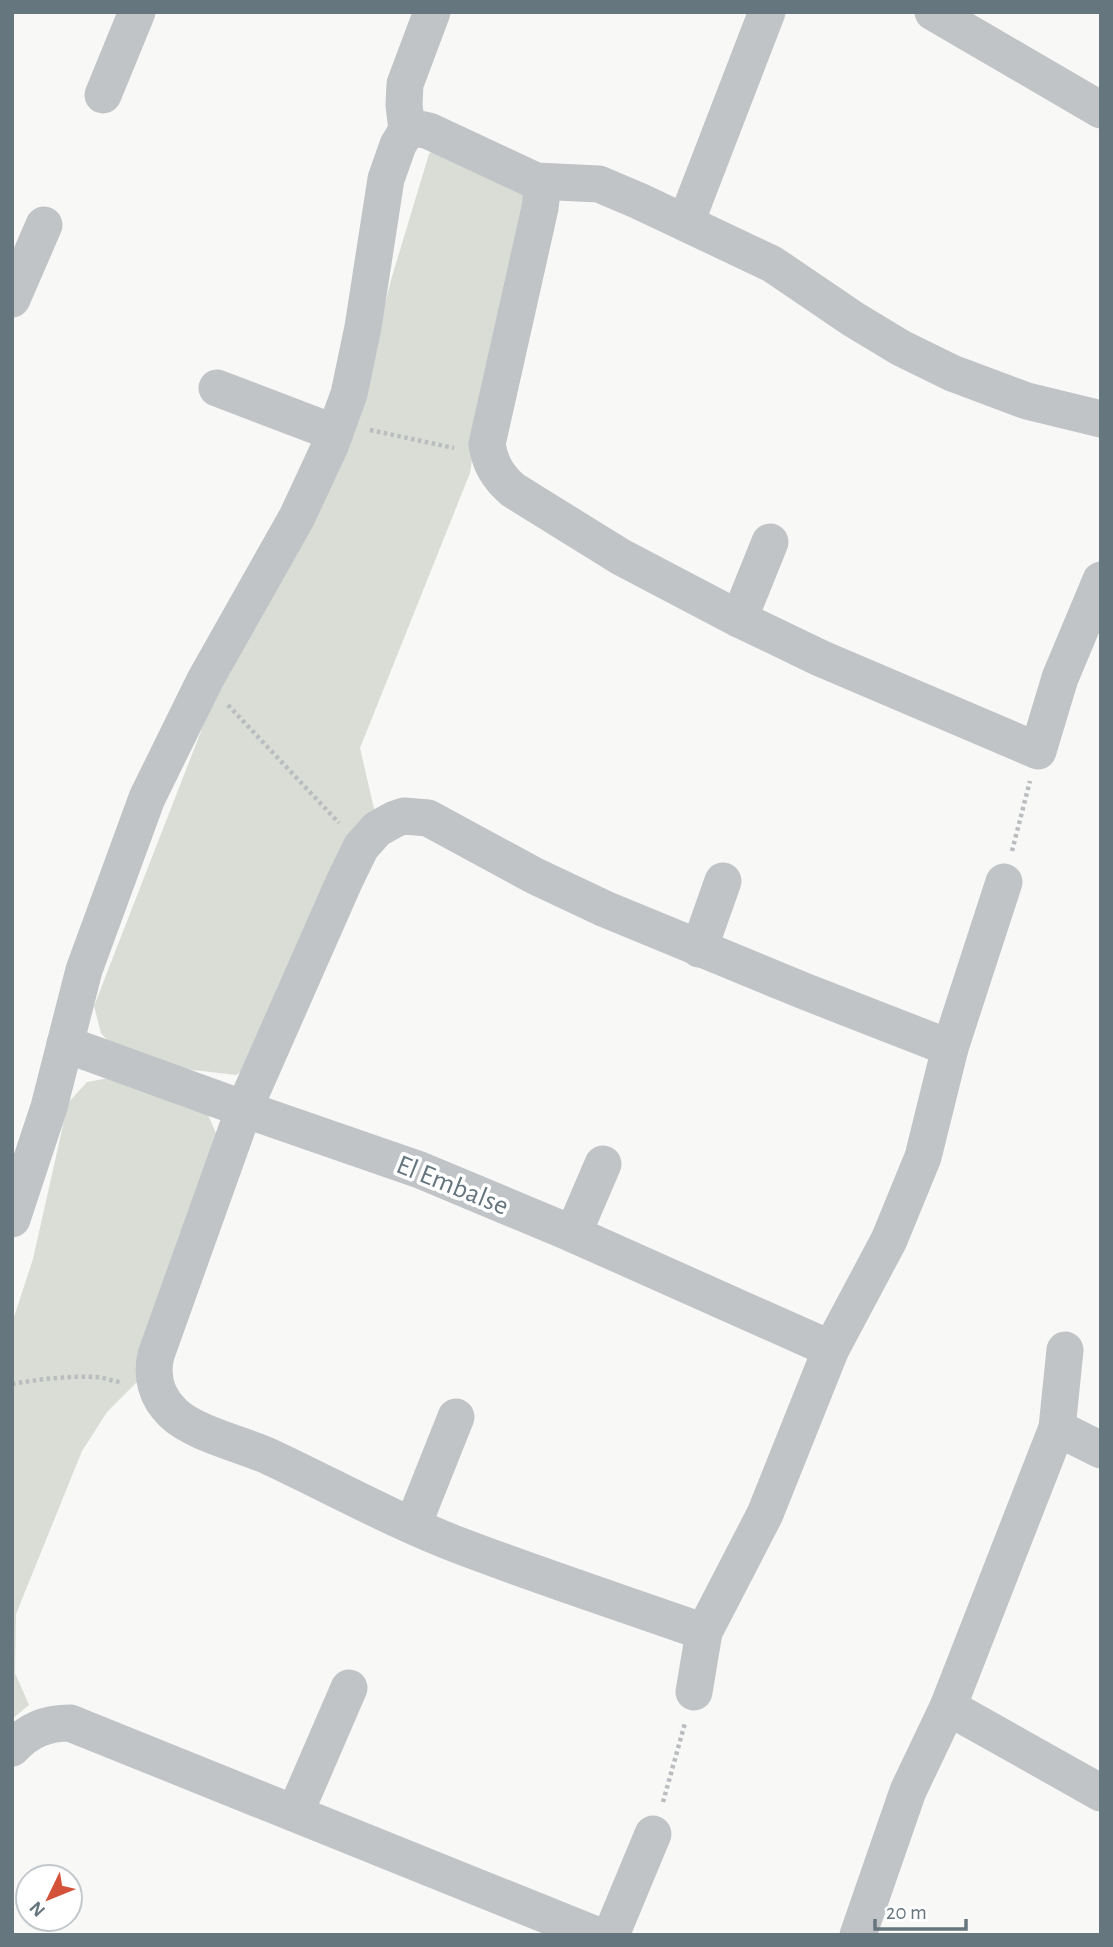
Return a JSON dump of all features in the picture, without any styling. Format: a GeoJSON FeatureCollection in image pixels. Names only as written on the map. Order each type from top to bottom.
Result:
{"type":"FeatureCollection","features":[{"type":"Feature","properties":{"kind":"street"},"geometry":{"type":"LineString","coordinates":[[103,95],[137,12]]}},
{"type":"Feature","properties":{"kind":"street"},"geometry":{"type":"LineString","coordinates":[[12,1219],[49,1107],[84,970],[147,798],[205,680],[297,516],[337,428],[349,394],[386,179],[398,145],[407,130],[405,84],[432,12]]}},
{"type":"Feature","properties":{"kind":"street"},"geometry":{"type":"LineString","coordinates":[[686,222],[767,12]]}},
{"type":"Feature","properties":{"kind":"street"},"geometry":{"type":"LineString","coordinates":[[933,12],[1101,110]]}},
{"type":"Feature","properties":{"kind":"street"},"geometry":{"type":"LineString","coordinates":[[407,130],[415,128],[429,131],[536,181],[599,184],[772,264],[853,319],[901,348],[952,373],[1027,401],[1101,419]]}},
{"type":"Feature","properties":{"kind":"street"},"geometry":{"type":"LineString","coordinates":[[536,181],[542,191],[540,208],[487,444],[489,456],[502,480],[513,490],[621,557],[739,619],[820,658],[1038,751],[1060,678],[1101,580]]}},
{"type":"Feature","properties":{"kind":"street"},"geometry":{"type":"LineString","coordinates":[[12,299],[44,225]]}},
{"type":"Feature","properties":{"kind":"street"},"geometry":{"type":"LineString","coordinates":[[216,388],[337,428]]}},
{"type":"Feature","properties":{"kind":"street"},"geometry":{"type":"LineString","coordinates":[[739,619],[770,542]]}},
{"type":"Feature","properties":{"kind":"street"},"geometry":{"type":"LineString","coordinates":[[704,1632],[457,1544],[257,1450],[183,1420],[161,1398],[154,1381],[153,1368],[163,1332],[244,1109],[361,847],[377,830],[395,819],[415,816],[428,818],[570,892],[699,949],[950,1048]]}},
{"type":"Feature","properties":{"kind":"street"},"geometry":{"type":"LineString","coordinates":[[699,949],[723,881]]}},
{"type":"Feature","properties":{"kind":"street"},"geometry":{"type":"LineString","coordinates":[[694,1692],[704,1632],[765,1514],[831,1349],[889,1240],[923,1157],[950,1048],[1004,882]]}},
{"type":"Feature","properties":{"kind":"street","name":"El Embalse"},"geometry":{"type":"LineString","coordinates":[[65,1044],[420,1170],[573,1234],[831,1349]]}},
{"type":"Feature","properties":{"kind":"street"},"geometry":{"type":"LineString","coordinates":[[573,1234],[603,1164]]}},
{"type":"Feature","properties":{"kind":"street"},"geometry":{"type":"LineString","coordinates":[[858,1935],[908,1791],[948,1707],[1057,1428],[1065,1350]]}},
{"type":"Feature","properties":{"kind":"street"},"geometry":{"type":"LineString","coordinates":[[414,1525],[456,1417]]}},
{"type":"Feature","properties":{"kind":"street"},"geometry":{"type":"LineString","coordinates":[[1057,1428],[1101,1450]]}},
{"type":"Feature","properties":{"kind":"street"},"geometry":{"type":"LineString","coordinates":[[295,1813],[349,1688]]}},
{"type":"Feature","properties":{"kind":"street"},"geometry":{"type":"LineString","coordinates":[[948,1707],[1101,1793]]}},
{"type":"Feature","properties":{"kind":"street"},"geometry":{"type":"LineString","coordinates":[[12,1748],[27,1735],[49,1723],[70,1723],[596,1935]]}},
{"type":"Feature","properties":{"kind":"street"},"geometry":{"type":"LineString","coordinates":[[611,1935],[653,1834]]}},
{"type":"Feature","properties":{"kind":"path"},"geometry":{"type":"LineString","coordinates":[[337,428],[489,456]]}},
{"type":"Feature","properties":{"kind":"path"},"geometry":{"type":"LineString","coordinates":[[205,680],[361,847]]}},
{"type":"Feature","properties":{"kind":"path"},"geometry":{"type":"LineString","coordinates":[[1004,882],[1038,751]]}},
{"type":"Feature","properties":{"kind":"path"},"geometry":{"type":"LineString","coordinates":[[12,1384],[99,1377],[114,1382],[154,1381]]}},
{"type":"Feature","properties":{"kind":"path"},"geometry":{"type":"LineString","coordinates":[[653,1834],[694,1692]]}},
{"type":"Feature","properties":{"kind":"shaded area"},"geometry":{"type":"Polygon","coordinates":[[[436,147],[537,192],[477,428],[470,473],[360,748],[375,813],[259,1060],[236,1075],[185,1069],[112,1046],[101,1033],[94,1006],[214,698],[363,393],[391,280],[429,154],[436,147]]]}},
{"type":"Feature","properties":{"kind":"shaded area"},"geometry":{"type":"Polygon","coordinates":[[[115,1077],[206,1110],[223,1150],[145,1374],[107,1412],[82,1451],[16,1614],[15,1673],[29,1705],[12,1719],[12,1323],[33,1259],[68,1103],[87,1082],[115,1077]]]}}]}
